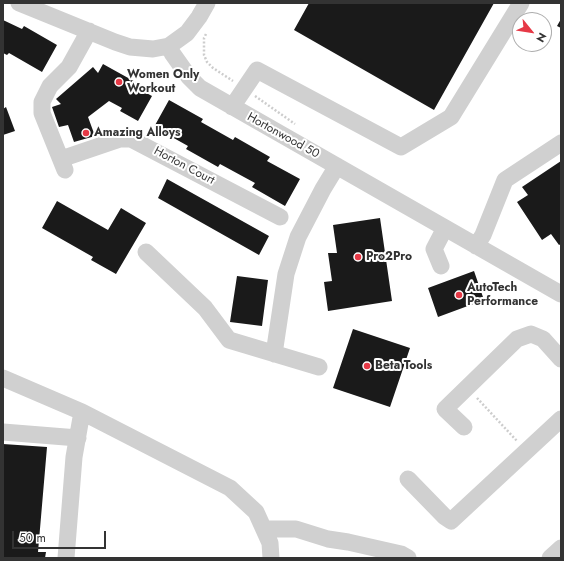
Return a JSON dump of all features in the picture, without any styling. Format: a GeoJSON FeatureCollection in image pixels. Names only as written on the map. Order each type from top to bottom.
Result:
{"type":"FeatureCollection","features":[{"type":"Feature","properties":{"kind":"street"},"geometry":{"type":"LineString","coordinates":[[19,3],[115,42],[130,47],[153,49],[169,46],[187,33],[207,3]]}},
{"type":"Feature","properties":{"kind":"street"},"geometry":{"type":"LineString","coordinates":[[232,107],[257,70],[401,147],[451,116],[521,3]]}},
{"type":"Feature","properties":{"kind":"street","name":"Horton Court"},"geometry":{"type":"LineString","coordinates":[[89,31],[69,67],[50,86],[42,102],[42,113],[63,165],[120,139],[131,139],[280,217]]}},
{"type":"Feature","properties":{"kind":"street","name":"Hortonwood 50"},"geometry":{"type":"LineString","coordinates":[[169,46],[176,60],[200,88],[556,291]]}},
{"type":"Feature","properties":{"kind":"street"},"geometry":{"type":"LineString","coordinates":[[476,246],[483,234],[505,180],[561,143]]}},
{"type":"Feature","properties":{"kind":"street"},"geometry":{"type":"LineString","coordinates":[[274,354],[286,274],[298,237],[337,166]]}},
{"type":"Feature","properties":{"kind":"street"},"geometry":{"type":"LineString","coordinates":[[441,266],[434,249],[445,228]]}},
{"type":"Feature","properties":{"kind":"street"},"geometry":{"type":"LineString","coordinates":[[146,252],[205,308],[229,340],[319,367]]}},
{"type":"Feature","properties":{"kind":"street"},"geometry":{"type":"LineString","coordinates":[[464,427],[445,409],[517,339],[531,334],[543,339],[561,359]]}},
{"type":"Feature","properties":{"kind":"street"},"geometry":{"type":"LineString","coordinates":[[3,378],[82,412],[230,488],[256,512],[270,543],[271,558]]}},
{"type":"Feature","properties":{"kind":"street"},"geometry":{"type":"LineString","coordinates":[[66,558],[74,457],[82,412]]}},
{"type":"Feature","properties":{"kind":"street"},"geometry":{"type":"LineString","coordinates":[[408,479],[445,517],[451,521],[561,419]]}},
{"type":"Feature","properties":{"kind":"street"},"geometry":{"type":"LineString","coordinates":[[3,432],[78,438]]}},
{"type":"Feature","properties":{"kind":"street"},"geometry":{"type":"LineString","coordinates":[[264,530],[296,528],[328,539],[401,554],[408,558]]}},
{"type":"Feature","properties":{"kind":"street"},"geometry":{"type":"LineString","coordinates":[[550,558],[561,548]]}},
{"type":"Feature","properties":{"kind":"path"},"geometry":{"type":"LineString","coordinates":[[208,28],[204,38],[204,54],[207,62],[213,68],[236,83]]}},
{"type":"Feature","properties":{"kind":"path"},"geometry":{"type":"LineString","coordinates":[[466,388],[527,451]]}},
{"type":"Feature","properties":{"kind":"building"},"geometry":{"type":"Polygon","coordinates":[[[309,3],[494,3],[434,110],[294,30],[309,3]]]}},
{"type":"Feature","properties":{"kind":"building"},"geometry":{"type":"Polygon","coordinates":[[[561,19],[561,28],[557,26],[561,19]]]}},
{"type":"Feature","properties":{"kind":"building"},"geometry":{"type":"Polygon","coordinates":[[[3,20],[22,29],[24,26],[57,45],[42,72],[9,53],[7,55],[3,53],[3,20]]]}},
{"type":"Feature","properties":{"kind":"building"},"geometry":{"type":"Polygon","coordinates":[[[103,64],[139,84],[137,88],[152,96],[138,121],[120,111],[122,108],[109,101],[88,117],[95,136],[74,142],[68,125],[59,127],[52,107],[61,104],[56,99],[93,67],[98,73],[103,64]]]}},
{"type":"Feature","properties":{"kind":"building"},"geometry":{"type":"Polygon","coordinates":[[[169,100],[203,119],[201,122],[233,140],[235,137],[270,157],[267,161],[300,179],[285,206],[252,187],[255,183],[220,164],[218,167],[186,149],[188,146],[154,127],[169,100]]]}},
{"type":"Feature","properties":{"kind":"building"},"geometry":{"type":"Polygon","coordinates":[[[6,107],[15,131],[3,135],[3,109],[6,107]]]}},
{"type":"Feature","properties":{"kind":"building"},"geometry":{"type":"Polygon","coordinates":[[[561,161],[561,244],[559,245],[551,234],[542,240],[517,202],[528,195],[522,187],[561,161]]]}},
{"type":"Feature","properties":{"kind":"building"},"geometry":{"type":"Polygon","coordinates":[[[167,179],[269,236],[259,255],[158,198],[167,179]]]}},
{"type":"Feature","properties":{"kind":"building"},"geometry":{"type":"Polygon","coordinates":[[[57,201],[108,230],[121,208],[146,223],[116,274],[91,260],[93,257],[42,228],[57,201]]]}},
{"type":"Feature","properties":{"kind":"building"},"geometry":{"type":"Polygon","coordinates":[[[380,218],[392,301],[328,311],[324,282],[332,281],[328,253],[337,253],[333,225],[380,218]]]}},
{"type":"Feature","properties":{"kind":"building"},"geometry":{"type":"Polygon","coordinates":[[[474,271],[484,300],[438,317],[428,288],[474,271]]]}},
{"type":"Feature","properties":{"kind":"building"},"geometry":{"type":"Polygon","coordinates":[[[237,276],[268,280],[262,326],[230,322],[237,276]]]}},
{"type":"Feature","properties":{"kind":"building"},"geometry":{"type":"Polygon","coordinates":[[[353,329],[410,348],[390,407],[333,388],[353,329]]]}},
{"type":"Feature","properties":{"kind":"building"},"geometry":{"type":"Polygon","coordinates":[[[3,444],[47,447],[38,552],[46,552],[45,558],[3,558],[3,444]]]}},
{"type":"Feature","properties":{"kind":"place","name":"Women Only Workout"},"geometry":{"type":"Point","coordinates":[119,82]}},
{"type":"Feature","properties":{"kind":"place","name":"Amazing Alloys"},"geometry":{"type":"Point","coordinates":[86,133]}},
{"type":"Feature","properties":{"kind":"place","name":"Pro2Pro"},"geometry":{"type":"Point","coordinates":[358,257]}},
{"type":"Feature","properties":{"kind":"place","name":"AutoTech Performance"},"geometry":{"type":"Point","coordinates":[459,295]}},
{"type":"Feature","properties":{"kind":"place","name":"Beta Tools"},"geometry":{"type":"Point","coordinates":[367,366]}}]}
